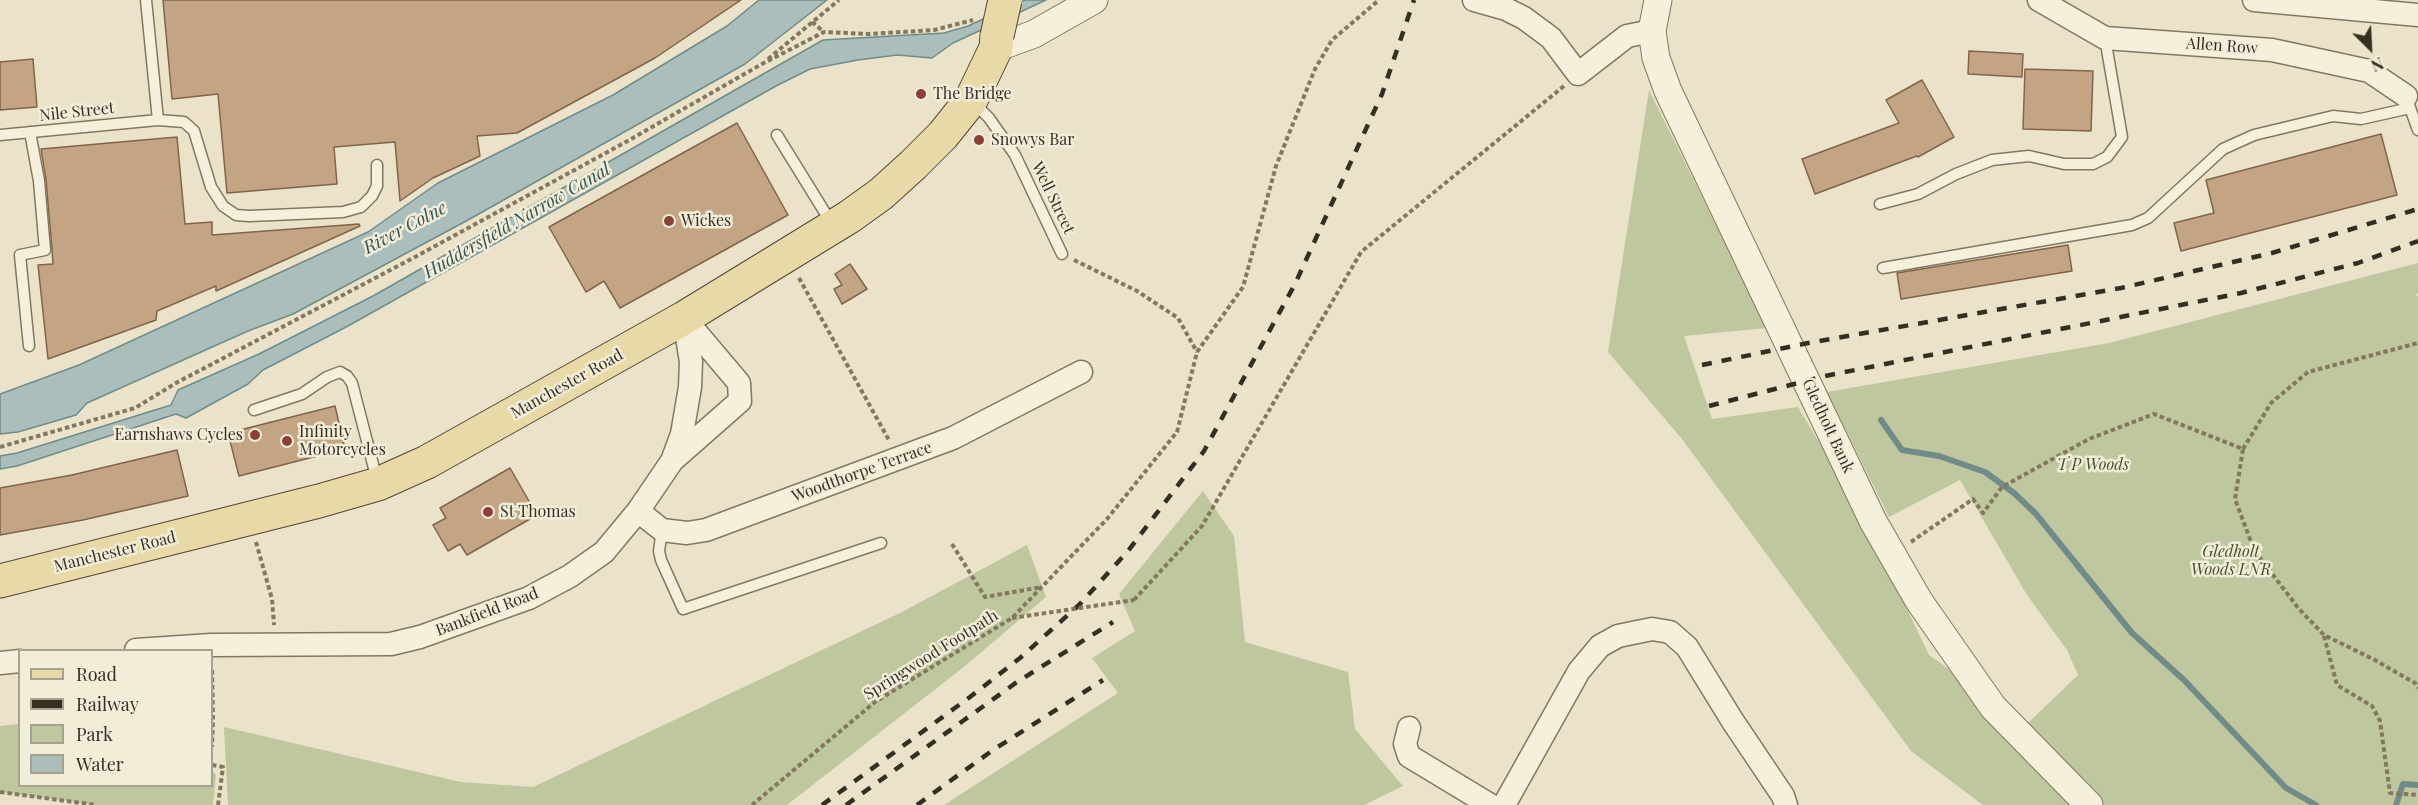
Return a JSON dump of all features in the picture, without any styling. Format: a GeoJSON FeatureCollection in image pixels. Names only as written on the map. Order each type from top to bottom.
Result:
{"type":"FeatureCollection","features":[{"type":"Feature","properties":{"kind":"main road","name":"Manchester Road"},"geometry":{"type":"LineString","coordinates":[[0,581],[250,519],[378,484],[427,462],[684,318],[833,227],[881,194],[913,165],[943,135],[971,100],[997,42],[1005,0]]}},
{"type":"Feature","properties":{"kind":"street"},"geometry":{"type":"LineString","coordinates":[[997,42],[1034,34],[1094,0]]}},
{"type":"Feature","properties":{"kind":"street"},"geometry":{"type":"LineString","coordinates":[[1474,0],[1506,9],[1524,18],[1551,38],[1578,74],[1628,36],[1652,31]]}},
{"type":"Feature","properties":{"kind":"street","name":"Gledholt Bank"},"geometry":{"type":"LineString","coordinates":[[1658,0],[1652,31],[1656,58],[1668,91],[1873,521],[1919,601],[1993,707],[2089,805]]}},
{"type":"Feature","properties":{"kind":"street","name":"Allen Row"},"geometry":{"type":"LineString","coordinates":[[2039,0],[2105,38],[2272,50],[2369,71],[2408,102]]}},
{"type":"Feature","properties":{"kind":"street"},"geometry":{"type":"LineString","coordinates":[[2254,0],[2418,15]]}},
{"type":"Feature","properties":{"kind":"street"},"geometry":{"type":"LineString","coordinates":[[672,461],[740,400],[739,383],[684,318]]}},
{"type":"Feature","properties":{"kind":"street","name":"Bankfield Road"},"geometry":{"type":"LineString","coordinates":[[161,649],[210,645],[391,644],[420,638],[529,598],[570,576],[604,552],[638,511],[672,461],[682,434],[690,387],[691,362],[684,318]]}},
{"type":"Feature","properties":{"kind":"street","name":"Woodthorpe Terrace"},"geometry":{"type":"LineString","coordinates":[[662,530],[687,534],[706,530],[900,459],[969,431],[1081,372]]}},
{"type":"Feature","properties":{"kind":"street"},"geometry":{"type":"LineString","coordinates":[[638,511],[662,530]]}},
{"type":"Feature","properties":{"kind":"street"},"geometry":{"type":"LineString","coordinates":[[1504,805],[1579,671],[1600,646],[1618,636],[1652,629],[1670,633],[1687,647],[1783,796],[1786,805]]}},
{"type":"Feature","properties":{"kind":"street"},"geometry":{"type":"LineString","coordinates":[[0,663],[18,661]]}},
{"type":"Feature","properties":{"kind":"street"},"geometry":{"type":"LineString","coordinates":[[1409,728],[1405,744],[1409,756],[1491,805]]}},
{"type":"Feature","properties":{"kind":"lane"},"geometry":{"type":"LineString","coordinates":[[146,0],[158,120]]}},
{"type":"Feature","properties":{"kind":"lane"},"geometry":{"type":"LineString","coordinates":[[1880,204],[1918,194],[1956,174],[1992,160],[2029,156],[2064,164],[2093,164],[2107,158],[2122,137],[2105,38]]}},
{"type":"Feature","properties":{"kind":"lane","name":"Well Street"},"geometry":{"type":"LineString","coordinates":[[971,100],[989,118],[1015,155],[1062,254]]}},
{"type":"Feature","properties":{"kind":"lane"},"geometry":{"type":"LineString","coordinates":[[1883,268],[2132,225],[2148,218],[2223,149],[2254,135],[2333,116],[2361,119],[2408,102],[2418,130]]}},
{"type":"Feature","properties":{"kind":"lane","name":"Nile Street"},"geometry":{"type":"LineString","coordinates":[[0,135],[158,120],[184,122],[194,131],[211,187],[223,206],[236,215],[343,212],[361,207],[372,196],[377,186],[377,165]]}},
{"type":"Feature","properties":{"kind":"lane"},"geometry":{"type":"LineString","coordinates":[[29,346],[20,255],[45,250],[39,181],[30,132]]}},
{"type":"Feature","properties":{"kind":"lane"},"geometry":{"type":"LineString","coordinates":[[777,135],[833,227]]}},
{"type":"Feature","properties":{"kind":"lane"},"geometry":{"type":"LineString","coordinates":[[254,410],[302,394],[327,377],[340,372],[347,376],[352,383],[378,484]]}},
{"type":"Feature","properties":{"kind":"lane"},"geometry":{"type":"LineString","coordinates":[[662,530],[659,551],[661,561],[683,609],[881,543]]}},
{"type":"Feature","properties":{"kind":"path"},"geometry":{"type":"LineString","coordinates":[[762,64],[839,0]]}},
{"type":"Feature","properties":{"kind":"path"},"geometry":{"type":"LineString","coordinates":[[1012,618],[1107,519],[1177,432],[1197,352],[1243,287],[1276,166],[1315,69],[1332,40],[1379,0]]}},
{"type":"Feature","properties":{"kind":"path"},"geometry":{"type":"LineString","coordinates":[[812,22],[824,32]]}},
{"type":"Feature","properties":{"kind":"path"},"geometry":{"type":"LineString","coordinates":[[0,447],[135,408],[176,383],[404,263],[613,149],[762,64],[824,32],[869,34],[934,30]]}},
{"type":"Feature","properties":{"kind":"path"},"geometry":{"type":"LineString","coordinates":[[1012,618],[1134,600],[1200,528],[1361,252],[1578,74]]}},
{"type":"Feature","properties":{"kind":"path"},"geometry":{"type":"LineString","coordinates":[[1062,254],[1137,291],[1178,318],[1197,352]]}},
{"type":"Feature","properties":{"kind":"path"},"geometry":{"type":"LineString","coordinates":[[787,256],[900,459]]}},
{"type":"Feature","properties":{"kind":"path"},"geometry":{"type":"LineString","coordinates":[[2418,343],[2308,372],[2271,403],[2243,449],[2235,499],[2254,550],[2299,609],[2324,635],[2373,659],[2415,683],[2418,688]]}},
{"type":"Feature","properties":{"kind":"path"},"geometry":{"type":"LineString","coordinates":[[1892,555],[1973,499],[1983,513],[2002,487],[2089,439],[2154,414],[2243,449]]}},
{"type":"Feature","properties":{"kind":"path"},"geometry":{"type":"LineString","coordinates":[[250,519],[272,599],[276,644]]}},
{"type":"Feature","properties":{"kind":"path"},"geometry":{"type":"LineString","coordinates":[[952,544],[985,597],[1042,586]]}},
{"type":"Feature","properties":{"kind":"path","name":"Springwood Footpath"},"geometry":{"type":"LineString","coordinates":[[752,805],[875,702],[1012,618]]}},
{"type":"Feature","properties":{"kind":"path"},"geometry":{"type":"LineString","coordinates":[[2324,635],[2337,685],[2372,706],[2380,721],[2390,793],[2416,795]]}},
{"type":"Feature","properties":{"kind":"path"},"geometry":{"type":"LineString","coordinates":[[213,765],[223,767],[218,805]]}},
{"type":"Feature","properties":{"kind":"path"},"geometry":{"type":"LineString","coordinates":[[0,792],[96,805]]}},
{"type":"Feature","properties":{"kind":"green space","name":"Gledholt Woods LNR"},"geometry":{"type":"Polygon","coordinates":[[[1649,90],[1767,328],[1684,336],[1712,419],[1798,407],[1861,513],[1929,655],[2027,724],[2078,675],[2067,650],[2027,595],[1960,480],[1889,517],[1827,392],[2109,343],[2418,263],[2418,293],[2415,296],[2418,296],[2418,805],[1983,805],[1911,751],[1682,439],[1608,352],[1649,90]]]}},
{"type":"Feature","properties":{"kind":"green space"},"geometry":{"type":"Polygon","coordinates":[[[1203,491],[1234,536],[1245,642],[1348,672],[1355,729],[1403,786],[1364,805],[944,805],[1118,693],[1092,658],[1135,631],[1119,594],[1203,491]]]}},
{"type":"Feature","properties":{"kind":"green space"},"geometry":{"type":"Polygon","coordinates":[[[1027,545],[1046,597],[965,666],[787,805],[228,805],[224,727],[461,782],[533,787],[900,613],[1027,545]]]}},
{"type":"Feature","properties":{"kind":"green space"},"geometry":{"type":"Polygon","coordinates":[[[18,724],[18,787],[213,787],[213,772],[216,775],[213,805],[97,805],[0,792],[0,726],[18,724]]]}},
{"type":"Feature","properties":{"kind":"water","name":"River Colne"},"geometry":{"type":"Polygon","coordinates":[[[759,0],[827,0],[745,64],[468,220],[293,314],[248,331],[87,403],[76,415],[18,432],[0,434],[0,394],[79,365],[368,232],[438,183],[613,95],[727,26],[759,0]]]}},
{"type":"Feature","properties":{"kind":"water","name":"Huddersfield Narrow Canal"},"geometry":{"type":"Polygon","coordinates":[[[1025,0],[1046,0],[953,43],[932,58],[897,55],[810,69],[348,326],[263,370],[248,384],[186,418],[176,414],[17,466],[0,469],[0,456],[17,453],[171,405],[178,390],[259,354],[373,296],[823,40],[944,33],[968,26],[1025,0]]]}},
{"type":"Feature","properties":{"kind":"building"},"geometry":{"type":"Polygon","coordinates":[[[163,0],[741,0],[655,58],[517,133],[477,136],[480,156],[433,178],[400,201],[395,142],[334,147],[337,184],[227,193],[218,94],[172,99],[163,0]]]}},
{"type":"Feature","properties":{"kind":"building"},"geometry":{"type":"Polygon","coordinates":[[[1969,51],[2023,54],[2022,77],[1968,74],[1969,51]]]}},
{"type":"Feature","properties":{"kind":"building"},"geometry":{"type":"Polygon","coordinates":[[[33,59],[37,107],[0,110],[0,62],[33,59]]]}},
{"type":"Feature","properties":{"kind":"building"},"geometry":{"type":"Polygon","coordinates":[[[2025,69],[2093,71],[2091,131],[2023,129],[2025,69]]]}},
{"type":"Feature","properties":{"kind":"building"},"geometry":{"type":"Polygon","coordinates":[[[1922,80],[1954,137],[1918,157],[1815,194],[1802,159],[1899,123],[1886,100],[1922,80]]]}},
{"type":"Feature","properties":{"kind":"building","name":"Wickes"},"geometry":{"type":"Polygon","coordinates":[[[737,123],[788,215],[620,308],[604,281],[586,292],[549,227],[737,123]]]}},
{"type":"Feature","properties":{"kind":"building"},"geometry":{"type":"Polygon","coordinates":[[[2381,134],[2397,195],[2181,251],[2174,223],[2214,213],[2206,180],[2381,134]]]}},
{"type":"Feature","properties":{"kind":"building"},"geometry":{"type":"Polygon","coordinates":[[[177,137],[185,224],[212,222],[212,235],[359,224],[360,226],[216,291],[216,286],[157,311],[156,320],[48,359],[38,265],[53,264],[41,149],[177,137]]]}},
{"type":"Feature","properties":{"kind":"building"},"geometry":{"type":"Polygon","coordinates":[[[2068,245],[2072,271],[1901,299],[1897,273],[2068,245]]]}},
{"type":"Feature","properties":{"kind":"building"},"geometry":{"type":"Polygon","coordinates":[[[850,264],[867,289],[842,304],[834,289],[842,285],[835,274],[850,264]]]}},
{"type":"Feature","properties":{"kind":"building","name":"Infinity Motorcycles"},"geometry":{"type":"Polygon","coordinates":[[[335,406],[345,449],[239,476],[228,433],[335,406]]]}},
{"type":"Feature","properties":{"kind":"building"},"geometry":{"type":"Polygon","coordinates":[[[177,450],[188,496],[83,520],[0,535],[0,488],[72,475],[177,450]]]}},
{"type":"Feature","properties":{"kind":"building","name":"St Thomas"},"geometry":{"type":"Polygon","coordinates":[[[510,468],[537,515],[467,555],[460,544],[448,551],[433,525],[446,518],[440,508],[510,468]]]}},
{"type":"Feature","properties":{"kind":"waterway"},"geometry":{"type":"LineString","coordinates":[[1881,420],[1902,450],[1939,456],[1985,472],[2014,493],[2036,514],[2132,633],[2184,680],[2286,788],[2316,805]]}},
{"type":"Feature","properties":{"kind":"waterway"},"geometry":{"type":"LineString","coordinates":[[2396,805],[2403,784],[2418,785]]}},
{"type":"Feature","properties":{"kind":"railway"},"geometry":{"type":"LineString","coordinates":[[822,805],[970,697],[1020,658],[1079,605],[1128,551],[1204,451],[1295,284],[1382,94],[1414,0]]}},
{"type":"Feature","properties":{"kind":"railway"},"geometry":{"type":"LineString","coordinates":[[1702,365],[1808,343],[2121,288],[2272,253],[2418,209]]}},
{"type":"Feature","properties":{"kind":"railway"},"geometry":{"type":"LineString","coordinates":[[1709,406],[1825,376],[2241,293],[2358,263],[2418,241]]}},
{"type":"Feature","properties":{"kind":"railway"},"geometry":{"type":"LineString","coordinates":[[846,805],[1017,682],[1113,622]]}},
{"type":"Feature","properties":{"kind":"railway"},"geometry":{"type":"LineString","coordinates":[[917,805],[993,750],[1103,680]]}},
{"type":"Feature","properties":{"kind":"place","name":"The Bridge"},"geometry":{"type":"Point","coordinates":[921,94]}},
{"type":"Feature","properties":{"kind":"place","name":"Snowys Bar"},"geometry":{"type":"Point","coordinates":[979,140]}},
{"type":"Feature","properties":{"kind":"place","name":"Wickes"},"geometry":{"type":"Point","coordinates":[669,221]}},
{"type":"Feature","properties":{"kind":"place","name":"Earnshaws Cycles"},"geometry":{"type":"Point","coordinates":[255,435]}},
{"type":"Feature","properties":{"kind":"place","name":"Infinity Motorcycles"},"geometry":{"type":"Point","coordinates":[287,441]}},
{"type":"Feature","properties":{"kind":"place","name":"St Thomas"},"geometry":{"type":"Point","coordinates":[488,512]}},
{"type":"Feature","properties":{"kind":"park label","name":"T P Woods"},"geometry":{"type":"Point","coordinates":[2093,465]}}]}
